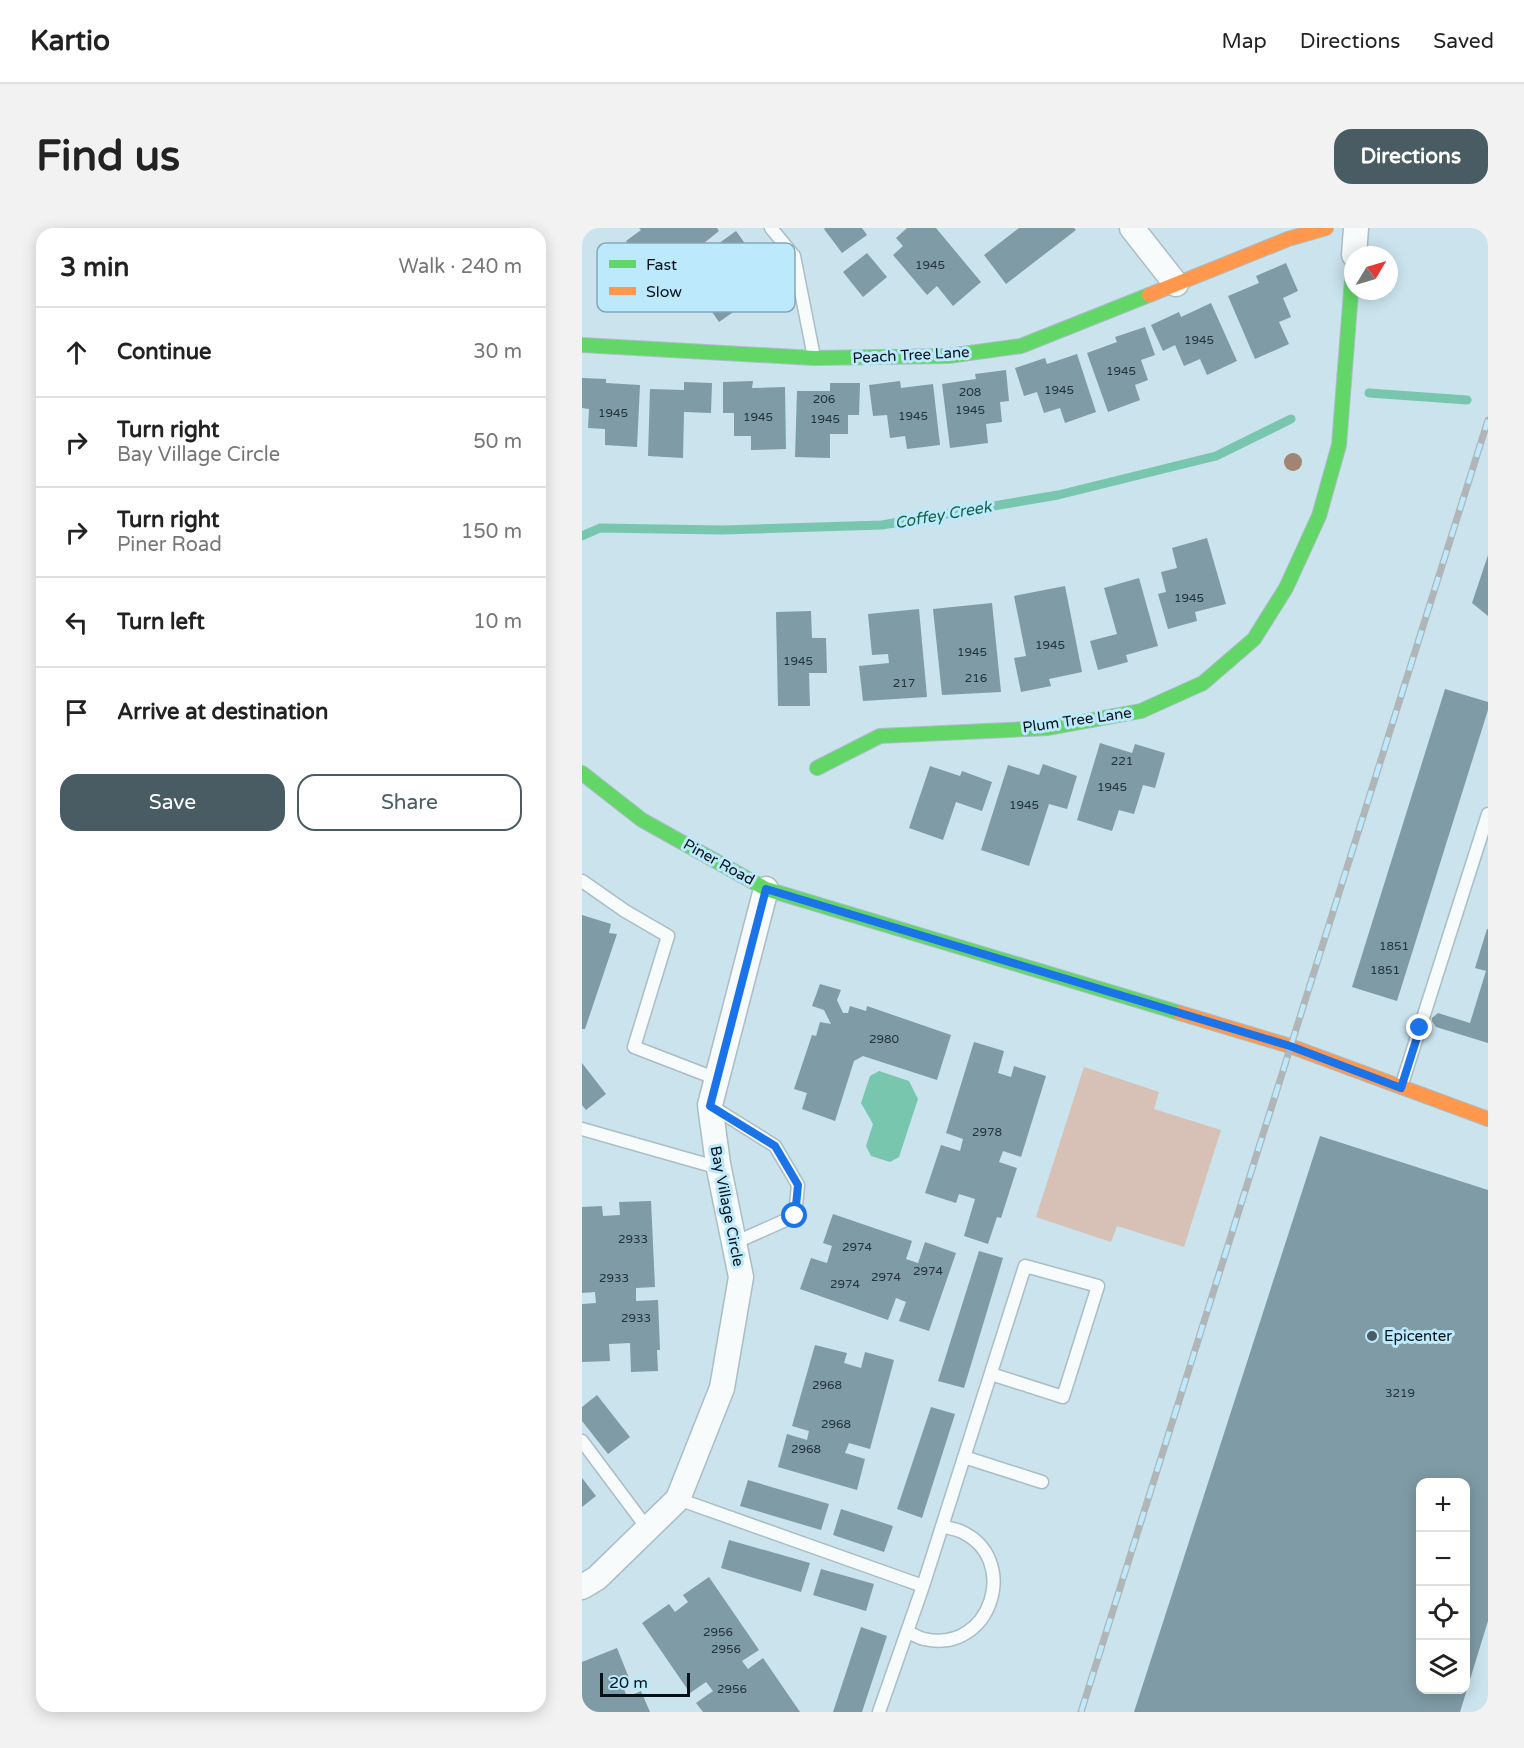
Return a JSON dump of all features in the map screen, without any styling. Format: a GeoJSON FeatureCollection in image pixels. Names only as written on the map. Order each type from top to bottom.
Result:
{"type":"FeatureCollection","features":[{"type":"Feature","properties":{"kind":"street"},"geometry":{"type":"LineString","coordinates":[[1132,228],[1176,284]]}},
{"type":"Feature","properties":{"kind":"street","name":"Peach Tree Lane"},"geometry":{"type":"LineString","coordinates":[[582,345],[814,358],[948,356],[1021,346],[1288,239],[1326,228]]}},
{"type":"Feature","properties":{"kind":"street"},"geometry":{"type":"LineString","coordinates":[[1355,246],[1356,228]]}},
{"type":"Feature","properties":{"kind":"street","name":"Plum Tree Lane"},"geometry":{"type":"LineString","coordinates":[[817,768],[880,736],[1048,728],[1141,711],[1203,683],[1254,639],[1286,588],[1319,516],[1339,445],[1350,300]]}},
{"type":"Feature","properties":{"kind":"street","name":"Piner Road"},"geometry":{"type":"LineString","coordinates":[[582,773],[642,820],[766,889],[1290,1046],[1488,1119]]}},
{"type":"Feature","properties":{"kind":"street","name":"Bay Village Circle"},"geometry":{"type":"LineString","coordinates":[[582,1587],[597,1578],[678,1498],[722,1388],[741,1277],[719,1168],[710,1106],[766,889]]}},
{"type":"Feature","properties":{"kind":"lane"},"geometry":{"type":"LineString","coordinates":[[771,228],[783,243]]}},
{"type":"Feature","properties":{"kind":"lane"},"geometry":{"type":"LineString","coordinates":[[795,261],[814,358]]}},
{"type":"Feature","properties":{"kind":"lane"},"geometry":{"type":"LineString","coordinates":[[1401,1088],[1488,814]]}},
{"type":"Feature","properties":{"kind":"lane"},"geometry":{"type":"LineString","coordinates":[[582,881],[668,936],[634,1047],[717,1079]]}},
{"type":"Feature","properties":{"kind":"lane"},"geometry":{"type":"LineString","coordinates":[[710,1106],[775,1146],[798,1185],[795,1216],[734,1243]]}},
{"type":"Feature","properties":{"kind":"lane"},"geometry":{"type":"LineString","coordinates":[[582,1129],[719,1168]]}},
{"type":"Feature","properties":{"kind":"lane"},"geometry":{"type":"LineString","coordinates":[[879,1712],[923,1586],[1025,1266],[1098,1286],[1062,1397],[991,1374]]}},
{"type":"Feature","properties":{"kind":"lane"},"geometry":{"type":"LineString","coordinates":[[582,1441],[647,1528]]}},
{"type":"Feature","properties":{"kind":"lane"},"geometry":{"type":"LineString","coordinates":[[964,1457],[1042,1482]]}},
{"type":"Feature","properties":{"kind":"lane"},"geometry":{"type":"LineString","coordinates":[[678,1498],[923,1586]]}},
{"type":"Feature","properties":{"kind":"lane"},"geometry":{"type":"LineString","coordinates":[[907,1632],[924,1639],[943,1640],[961,1636],[977,1625],[988,1610],[994,1592],[994,1574],[987,1556],[976,1541],[960,1531],[942,1526]]}},
{"type":"Feature","properties":{"kind":"shaded area"},"geometry":{"type":"Polygon","coordinates":[[[1084,1067],[1159,1092],[1154,1109],[1221,1130],[1184,1247],[1117,1226],[1111,1242],[1036,1217],[1084,1067]]]}},
{"type":"Feature","properties":{"kind":"shaded area"},"geometry":{"type":"Polygon","coordinates":[[[879,1071],[909,1081],[918,1099],[899,1157],[890,1162],[871,1156],[866,1146],[873,1124],[861,1103],[870,1076],[879,1071]]]}},
{"type":"Feature","properties":{"kind":"building"},"geometry":{"type":"Polygon","coordinates":[[[639,228],[717,228],[719,231],[704,243],[628,243],[626,241],[641,230],[639,228]]]}},
{"type":"Feature","properties":{"kind":"building"},"geometry":{"type":"Polygon","coordinates":[[[825,228],[862,228],[867,235],[842,253],[825,228]]]}},
{"type":"Feature","properties":{"kind":"building"},"geometry":{"type":"Polygon","coordinates":[[[907,228],[936,228],[981,282],[953,306],[937,286],[927,295],[893,255],[903,246],[896,238],[907,228]]]}},
{"type":"Feature","properties":{"kind":"building"},"geometry":{"type":"Polygon","coordinates":[[[1019,228],[1074,228],[1076,230],[1006,284],[984,255],[1019,228]]]}},
{"type":"Feature","properties":{"kind":"building"},"geometry":{"type":"Polygon","coordinates":[[[736,231],[745,243],[719,243],[736,231]]]}},
{"type":"Feature","properties":{"kind":"building"},"geometry":{"type":"Polygon","coordinates":[[[867,253],[887,277],[863,297],[843,272],[867,253]]]}},
{"type":"Feature","properties":{"kind":"building"},"geometry":{"type":"Polygon","coordinates":[[[1286,263],[1298,291],[1283,298],[1291,317],[1279,322],[1289,344],[1255,359],[1228,296],[1259,283],[1256,276],[1286,263]]]}},
{"type":"Feature","properties":{"kind":"building"},"geometry":{"type":"Polygon","coordinates":[[[1211,303],[1237,361],[1207,375],[1200,359],[1184,366],[1175,345],[1163,351],[1151,325],[1179,312],[1181,317],[1211,303]]]}},
{"type":"Feature","properties":{"kind":"building"},"geometry":{"type":"Polygon","coordinates":[[[712,312],[733,312],[719,322],[712,312]]]}},
{"type":"Feature","properties":{"kind":"building"},"geometry":{"type":"Polygon","coordinates":[[[1145,327],[1155,355],[1141,360],[1148,380],[1135,385],[1140,400],[1108,412],[1087,353],[1117,342],[1115,337],[1145,327]]]}},
{"type":"Feature","properties":{"kind":"building"},"geometry":{"type":"Polygon","coordinates":[[[1077,354],[1096,412],[1065,423],[1060,408],[1044,413],[1037,392],[1024,396],[1015,368],[1045,358],[1047,364],[1077,354]]]}},
{"type":"Feature","properties":{"kind":"building"},"geometry":{"type":"Polygon","coordinates":[[[1006,370],[1009,401],[1000,402],[1002,422],[986,424],[988,443],[950,448],[942,384],[976,379],[975,374],[1006,370]]]}},
{"type":"Feature","properties":{"kind":"building"},"geometry":{"type":"Polygon","coordinates":[[[582,378],[606,379],[606,383],[640,385],[637,447],[605,445],[605,429],[588,428],[589,409],[582,408],[582,378]]]}},
{"type":"Feature","properties":{"kind":"building"},"geometry":{"type":"Polygon","coordinates":[[[753,381],[752,388],[785,387],[786,449],[751,450],[751,436],[734,436],[734,413],[723,413],[723,382],[753,381]]]}},
{"type":"Feature","properties":{"kind":"building"},"geometry":{"type":"Polygon","coordinates":[[[900,381],[901,388],[933,384],[940,445],[907,449],[905,436],[890,438],[887,415],[873,416],[869,385],[900,381]]]}},
{"type":"Feature","properties":{"kind":"building"},"geometry":{"type":"Polygon","coordinates":[[[684,382],[712,383],[711,413],[684,412],[683,458],[648,456],[650,389],[684,390],[684,382]]]}},
{"type":"Feature","properties":{"kind":"building"},"geometry":{"type":"Polygon","coordinates":[[[830,383],[860,383],[859,415],[848,415],[848,434],[830,434],[830,458],[795,457],[797,391],[830,391],[830,383]]]}},
{"type":"Feature","properties":{"kind":"building"},"geometry":{"type":"Polygon","coordinates":[[[1207,538],[1226,604],[1195,612],[1197,621],[1168,629],[1158,594],[1166,592],[1161,572],[1177,568],[1172,548],[1207,538]]]}},
{"type":"Feature","properties":{"kind":"building"},"geometry":{"type":"Polygon","coordinates":[[[1488,555],[1488,616],[1472,603],[1488,555]]]}},
{"type":"Feature","properties":{"kind":"building"},"geometry":{"type":"Polygon","coordinates":[[[1139,578],[1158,646],[1126,655],[1128,662],[1098,670],[1090,641],[1117,634],[1104,588],[1139,578]]]}},
{"type":"Feature","properties":{"kind":"building"},"geometry":{"type":"Polygon","coordinates":[[[1065,586],[1082,672],[1049,679],[1051,686],[1021,692],[1014,658],[1026,656],[1014,596],[1065,586]]]}},
{"type":"Feature","properties":{"kind":"building"},"geometry":{"type":"Polygon","coordinates":[[[992,603],[1001,692],[942,695],[933,609],[992,603]]]}},
{"type":"Feature","properties":{"kind":"building"},"geometry":{"type":"Polygon","coordinates":[[[919,609],[927,697],[863,701],[859,666],[889,663],[888,654],[872,655],[868,614],[919,609]]]}},
{"type":"Feature","properties":{"kind":"building"},"geometry":{"type":"Polygon","coordinates":[[[811,611],[812,638],[826,638],[827,673],[809,673],[810,706],[778,706],[776,612],[811,611]]]}},
{"type":"Feature","properties":{"kind":"building"},"geometry":{"type":"Polygon","coordinates":[[[1445,689],[1488,702],[1488,710],[1397,1001],[1352,987],[1445,689]]]}},
{"type":"Feature","properties":{"kind":"building"},"geometry":{"type":"Polygon","coordinates":[[[1100,743],[1132,753],[1135,744],[1165,753],[1155,788],[1143,785],[1134,814],[1119,810],[1112,831],[1077,820],[1100,743]]]}},
{"type":"Feature","properties":{"kind":"building"},"geometry":{"type":"Polygon","coordinates":[[[1043,764],[1077,776],[1067,809],[1049,804],[1029,866],[981,850],[1008,765],[1039,775],[1043,764]]]}},
{"type":"Feature","properties":{"kind":"building"},"geometry":{"type":"Polygon","coordinates":[[[930,766],[960,776],[962,771],[992,782],[982,811],[956,802],[943,840],[909,828],[930,766]]]}},
{"type":"Feature","properties":{"kind":"building"},"geometry":{"type":"Polygon","coordinates":[[[582,915],[611,924],[609,933],[617,934],[585,1029],[582,1029],[582,915]]]}},
{"type":"Feature","properties":{"kind":"building"},"geometry":{"type":"Polygon","coordinates":[[[1487,929],[1488,1043],[1436,1027],[1432,1021],[1438,1013],[1470,1023],[1486,971],[1475,968],[1487,929]]]}},
{"type":"Feature","properties":{"kind":"building"},"geometry":{"type":"Polygon","coordinates":[[[820,984],[841,990],[837,1000],[843,1013],[848,1013],[850,1006],[866,1011],[867,1006],[951,1035],[937,1080],[863,1056],[854,1061],[835,1121],[802,1109],[807,1093],[794,1089],[812,1035],[816,1036],[820,1022],[831,1024],[824,1010],[812,1006],[820,984]]]}},
{"type":"Feature","properties":{"kind":"building"},"geometry":{"type":"Polygon","coordinates":[[[974,1042],[1004,1051],[998,1073],[1011,1077],[1014,1066],[1046,1076],[1021,1157],[1003,1151],[999,1162],[1017,1168],[1001,1218],[997,1217],[988,1244],[964,1236],[975,1199],[959,1194],[956,1203],[925,1193],[941,1145],[960,1151],[963,1139],[946,1133],[974,1042]]]}},
{"type":"Feature","properties":{"kind":"building"},"geometry":{"type":"Polygon","coordinates":[[[582,1063],[606,1094],[586,1110],[582,1105],[582,1063]]]}},
{"type":"Feature","properties":{"kind":"building","name":"Epicenter"},"geometry":{"type":"Polygon","coordinates":[[[1320,1136],[1488,1190],[1488,1621],[1470,1680],[1470,1478],[1416,1478],[1416,1694],[1466,1694],[1460,1712],[1134,1712],[1320,1136]]]}},
{"type":"Feature","properties":{"kind":"building"},"geometry":{"type":"Polygon","coordinates":[[[651,1201],[655,1287],[636,1288],[636,1301],[658,1300],[660,1350],[657,1350],[658,1371],[631,1372],[630,1343],[609,1344],[610,1361],[582,1362],[582,1304],[596,1303],[595,1292],[582,1293],[582,1207],[602,1206],[603,1216],[620,1215],[619,1202],[651,1201]]]}},
{"type":"Feature","properties":{"kind":"building"},"geometry":{"type":"Polygon","coordinates":[[[833,1214],[912,1241],[906,1259],[918,1263],[925,1242],[956,1253],[929,1331],[899,1321],[906,1302],[896,1298],[888,1320],[800,1289],[811,1258],[827,1263],[832,1246],[823,1243],[833,1214]]]}},
{"type":"Feature","properties":{"kind":"building"},"geometry":{"type":"Polygon","coordinates":[[[979,1251],[1003,1258],[964,1388],[938,1381],[979,1251]]]}},
{"type":"Feature","properties":{"kind":"building"},"geometry":{"type":"Polygon","coordinates":[[[815,1345],[847,1353],[844,1363],[861,1368],[865,1352],[894,1360],[870,1449],[849,1443],[845,1453],[865,1459],[857,1490],[778,1467],[787,1434],[807,1440],[809,1431],[792,1426],[815,1345]]]}},
{"type":"Feature","properties":{"kind":"building"},"geometry":{"type":"Polygon","coordinates":[[[597,1395],[630,1437],[608,1454],[582,1421],[582,1407],[597,1395]]]}},
{"type":"Feature","properties":{"kind":"building"},"geometry":{"type":"Polygon","coordinates":[[[931,1407],[955,1414],[922,1518],[897,1509],[931,1407]]]}},
{"type":"Feature","properties":{"kind":"building"},"geometry":{"type":"Polygon","coordinates":[[[582,1478],[596,1496],[582,1507],[582,1478]]]}},
{"type":"Feature","properties":{"kind":"building"},"geometry":{"type":"Polygon","coordinates":[[[748,1480],[829,1504],[821,1530],[740,1506],[748,1480]]]}},
{"type":"Feature","properties":{"kind":"building"},"geometry":{"type":"Polygon","coordinates":[[[841,1509],[893,1526],[884,1552],[833,1535],[841,1509]]]}},
{"type":"Feature","properties":{"kind":"building"},"geometry":{"type":"Polygon","coordinates":[[[729,1540],[810,1563],[801,1592],[721,1568],[729,1540]]]}},
{"type":"Feature","properties":{"kind":"building"},"geometry":{"type":"Polygon","coordinates":[[[821,1569],[874,1584],[866,1611],[813,1595],[821,1569]]]}},
{"type":"Feature","properties":{"kind":"building"},"geometry":{"type":"Polygon","coordinates":[[[709,1577],[759,1650],[742,1661],[748,1669],[763,1658],[800,1712],[703,1712],[696,1703],[713,1691],[706,1682],[690,1693],[642,1623],[669,1604],[675,1612],[688,1602],[683,1595],[709,1577]]]}},
{"type":"Feature","properties":{"kind":"building"},"geometry":{"type":"Polygon","coordinates":[[[861,1627],[887,1636],[862,1712],[833,1712],[861,1627]]]}},
{"type":"Feature","properties":{"kind":"building"},"geometry":{"type":"Polygon","coordinates":[[[617,1648],[629,1678],[621,1681],[627,1697],[641,1691],[650,1712],[582,1712],[582,1662],[617,1648]]]}},
{"type":"Feature","properties":{"kind":"waterway","name":"Coffey Creek"},"geometry":{"type":"LineString","coordinates":[[1369,393],[1467,400]]}},
{"type":"Feature","properties":{"kind":"waterway","name":"Coffey Creek"},"geometry":{"type":"LineString","coordinates":[[582,536],[600,528],[722,530],[882,525],[1058,495],[1216,456],[1291,419]]}},
{"type":"Feature","properties":{"kind":"railway"},"geometry":{"type":"LineString","coordinates":[[1081,1712],[1488,420]]}},
{"type":"Feature","properties":{"kind":"traffic: fast"},"geometry":{"type":"LineString","coordinates":[[582,345],[814,358],[948,356],[1021,346],[1149,295]]}},
{"type":"Feature","properties":{"kind":"traffic: fast"},"geometry":{"type":"LineString","coordinates":[[817,768],[880,736],[1048,728],[1141,711],[1203,683],[1254,639],[1286,588],[1319,516],[1339,445],[1350,300]]}},
{"type":"Feature","properties":{"kind":"traffic: fast"},"geometry":{"type":"LineString","coordinates":[[582,773],[642,820],[766,889],[1180,1013]]}},
{"type":"Feature","properties":{"kind":"traffic: slow"},"geometry":{"type":"LineString","coordinates":[[1149,295],[1288,239],[1326,228]]}},
{"type":"Feature","properties":{"kind":"traffic: slow"},"geometry":{"type":"LineString","coordinates":[[1180,1013],[1290,1046],[1488,1119]]}},
{"type":"Feature","properties":{"kind":"place","name":"Epicenter"},"geometry":{"type":"Point","coordinates":[1372,1336]}},
{"type":"Feature","properties":{"kind":"route"},"geometry":{"type":"LineString","coordinates":[[795,1216],[798,1185],[775,1146],[710,1106],[766,889],[1290,1046],[1401,1088],[1420,1028]]}}]}
